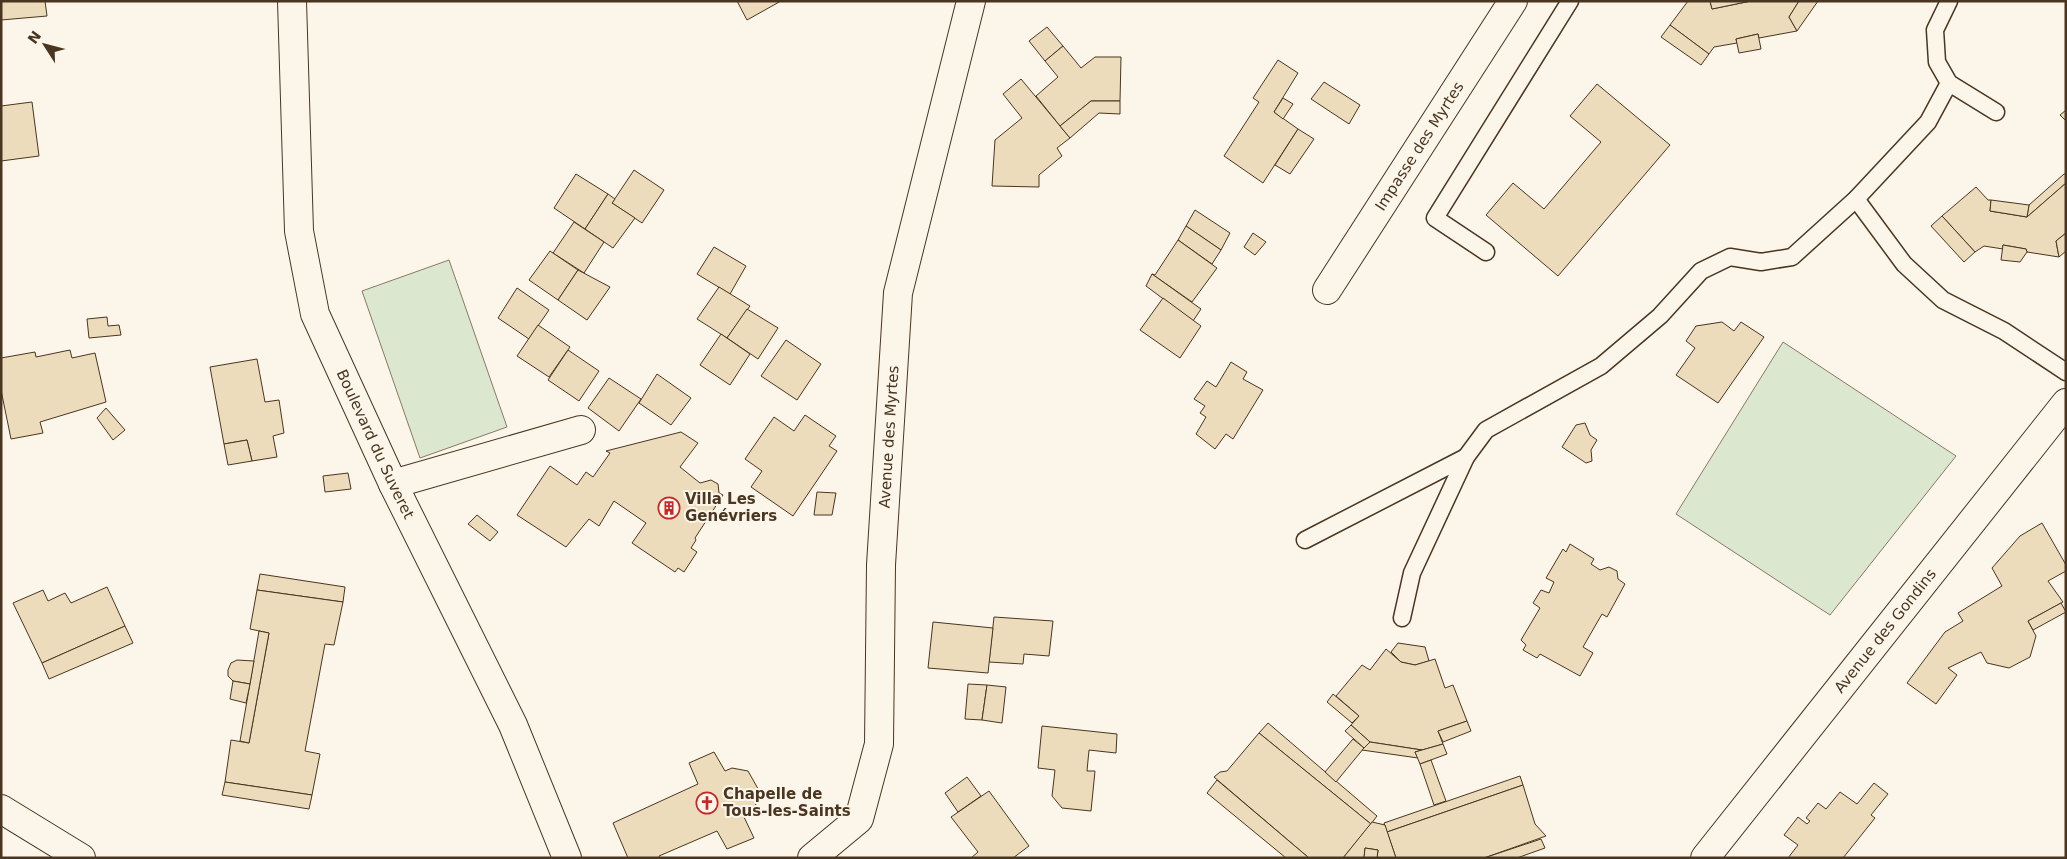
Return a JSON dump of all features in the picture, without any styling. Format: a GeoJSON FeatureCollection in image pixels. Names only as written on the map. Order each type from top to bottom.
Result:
{"type":"FeatureCollection","features":[{"type":"Feature","properties":{"kind":"street","name":"Boulevard du Suveret"},"geometry":{"type":"LineString","coordinates":[[292,1],[300,231],[316,314],[393,484],[513,725],[567,858]]}},
{"type":"Feature","properties":{"kind":"street","name":"Avenue des Myrtes"},"geometry":{"type":"LineString","coordinates":[[812,858],[859,819],[879,744],[881,565],[898,293],[971,1]]}},
{"type":"Feature","properties":{"kind":"street","name":"Impasse des Myrtes"},"geometry":{"type":"LineString","coordinates":[[1327,290],[1513,1]]}},
{"type":"Feature","properties":{"kind":"street","name":"Avenue des Gondins"},"geometry":{"type":"LineString","coordinates":[[1705,858],[2066,403]]}},
{"type":"Feature","properties":{"kind":"street"},"geometry":{"type":"LineString","coordinates":[[393,484],[581,430]]}},
{"type":"Feature","properties":{"kind":"street"},"geometry":{"type":"LineString","coordinates":[[1,809],[81,858]]}},
{"type":"Feature","properties":{"kind":"lane"},"geometry":{"type":"LineString","coordinates":[[1486,252],[1435,218],[1570,1]]}},
{"type":"Feature","properties":{"kind":"lane"},"geometry":{"type":"LineString","coordinates":[[1949,1],[1935,30],[1937,62],[1949,83],[1996,112]]}},
{"type":"Feature","properties":{"kind":"lane"},"geometry":{"type":"LineString","coordinates":[[1402,618],[1412,573],[1466,457],[1486,430],[1601,366],[1660,316],[1701,271],[1730,257],[1761,262],[1792,256],[1856,199],[1928,122],[1949,83]]}},
{"type":"Feature","properties":{"kind":"lane"},"geometry":{"type":"LineString","coordinates":[[1856,199],[1904,264],[1943,300],[2004,331],[2066,372]]}},
{"type":"Feature","properties":{"kind":"lane"},"geometry":{"type":"LineString","coordinates":[[1305,540],[1466,457]]}},
{"type":"Feature","properties":{"kind":"green space"},"geometry":{"type":"Polygon","coordinates":[[[449,260],[507,427],[420,458],[362,291],[449,260]]]}},
{"type":"Feature","properties":{"kind":"green space"},"geometry":{"type":"Polygon","coordinates":[[[1783,342],[1956,456],[1830,615],[1676,514],[1783,342]]]}},
{"type":"Feature","properties":{"kind":"building"},"geometry":{"type":"Polygon","coordinates":[[[1,1],[45,1],[47,16],[1,20],[1,1]]]}},
{"type":"Feature","properties":{"kind":"building"},"geometry":{"type":"Polygon","coordinates":[[[737,1],[781,1],[747,20],[737,1]]]}},
{"type":"Feature","properties":{"kind":"building"},"geometry":{"type":"Polygon","coordinates":[[[1688,1],[1710,1],[1712,9],[1751,1],[1799,1],[1789,17],[1797,31],[1759,38],[1758,34],[1736,39],[1737,43],[1714,47],[1709,54],[1670,25],[1688,1]]]}},
{"type":"Feature","properties":{"kind":"building"},"geometry":{"type":"Polygon","coordinates":[[[1710,1],[1751,1],[1712,9],[1710,1]]]}},
{"type":"Feature","properties":{"kind":"building"},"geometry":{"type":"Polygon","coordinates":[[[1799,1],[1818,1],[1797,31],[1789,17],[1799,1]]]}},
{"type":"Feature","properties":{"kind":"building"},"geometry":{"type":"Polygon","coordinates":[[[1670,25],[1709,54],[1701,65],[1661,37],[1670,25]]]}},
{"type":"Feature","properties":{"kind":"building"},"geometry":{"type":"Polygon","coordinates":[[[1047,27],[1063,46],[1045,61],[1029,41],[1047,27]]]}},
{"type":"Feature","properties":{"kind":"building"},"geometry":{"type":"Polygon","coordinates":[[[1758,34],[1761,49],[1739,53],[1736,39],[1758,34]]]}},
{"type":"Feature","properties":{"kind":"building"},"geometry":{"type":"Polygon","coordinates":[[[1063,46],[1081,68],[1095,57],[1121,57],[1120,101],[1091,101],[1060,126],[1036,96],[1058,77],[1045,61],[1063,46]]]}},
{"type":"Feature","properties":{"kind":"building"},"geometry":{"type":"Polygon","coordinates":[[[1278,60],[1298,73],[1274,112],[1298,129],[1263,183],[1224,156],[1259,102],[1253,98],[1278,60]]]}},
{"type":"Feature","properties":{"kind":"building"},"geometry":{"type":"Polygon","coordinates":[[[1021,79],[1070,138],[1057,148],[1062,156],[1039,175],[1039,187],[992,186],[995,140],[1022,118],[1003,94],[1021,79]]]}},
{"type":"Feature","properties":{"kind":"building"},"geometry":{"type":"Polygon","coordinates":[[[1324,82],[1360,105],[1349,124],[1311,99],[1324,82]]]}},
{"type":"Feature","properties":{"kind":"building"},"geometry":{"type":"Polygon","coordinates":[[[1597,84],[1670,145],[1558,276],[1486,215],[1513,183],[1544,209],[1601,142],[1570,116],[1597,84]]]}},
{"type":"Feature","properties":{"kind":"building"},"geometry":{"type":"Polygon","coordinates":[[[1283,98],[1293,104],[1283,119],[1274,112],[1283,98]]]}},
{"type":"Feature","properties":{"kind":"building"},"geometry":{"type":"Polygon","coordinates":[[[1091,101],[1120,101],[1120,114],[1099,113],[1070,138],[1060,126],[1091,101]]]}},
{"type":"Feature","properties":{"kind":"building"},"geometry":{"type":"Polygon","coordinates":[[[32,102],[39,156],[1,161],[1,106],[32,102]]]}},
{"type":"Feature","properties":{"kind":"building"},"geometry":{"type":"Polygon","coordinates":[[[2066,110],[2066,121],[2060,115],[2066,110]]]}},
{"type":"Feature","properties":{"kind":"building"},"geometry":{"type":"Polygon","coordinates":[[[1298,129],[1314,139],[1290,174],[1275,165],[1298,129]]]}},
{"type":"Feature","properties":{"kind":"building"},"geometry":{"type":"Polygon","coordinates":[[[634,170],[664,190],[642,223],[612,203],[634,170]]]}},
{"type":"Feature","properties":{"kind":"building"},"geometry":{"type":"Polygon","coordinates":[[[576,174],[608,194],[585,229],[554,208],[576,174]]]}},
{"type":"Feature","properties":{"kind":"building"},"geometry":{"type":"Polygon","coordinates":[[[2066,174],[2066,183],[2027,217],[2029,205],[2066,174]]]}},
{"type":"Feature","properties":{"kind":"building"},"geometry":{"type":"Polygon","coordinates":[[[2066,183],[2066,233],[2056,241],[2059,257],[2027,252],[2026,249],[2003,245],[2003,249],[1984,246],[1975,252],[1942,216],[1976,187],[1988,200],[1991,200],[1990,211],[2027,217],[2066,183]]]}},
{"type":"Feature","properties":{"kind":"building"},"geometry":{"type":"Polygon","coordinates":[[[608,194],[615,199],[612,203],[635,218],[613,248],[585,229],[608,194]]]}},
{"type":"Feature","properties":{"kind":"building"},"geometry":{"type":"Polygon","coordinates":[[[1991,200],[2029,205],[2027,217],[1990,211],[1991,200]]]}},
{"type":"Feature","properties":{"kind":"building"},"geometry":{"type":"Polygon","coordinates":[[[1195,210],[1230,233],[1221,250],[1186,226],[1195,210]]]}},
{"type":"Feature","properties":{"kind":"building"},"geometry":{"type":"Polygon","coordinates":[[[1942,216],[1975,252],[1964,262],[1931,226],[1942,216]]]}},
{"type":"Feature","properties":{"kind":"building"},"geometry":{"type":"Polygon","coordinates":[[[574,222],[604,242],[584,273],[553,253],[574,222]]]}},
{"type":"Feature","properties":{"kind":"building"},"geometry":{"type":"Polygon","coordinates":[[[1186,226],[1221,250],[1212,264],[1178,240],[1186,226]]]}},
{"type":"Feature","properties":{"kind":"building"},"geometry":{"type":"Polygon","coordinates":[[[1253,233],[1266,242],[1255,255],[1244,247],[1253,233]]]}},
{"type":"Feature","properties":{"kind":"building"},"geometry":{"type":"Polygon","coordinates":[[[2066,233],[2066,251],[2059,257],[2056,241],[2066,233]]]}},
{"type":"Feature","properties":{"kind":"building"},"geometry":{"type":"Polygon","coordinates":[[[1178,240],[1217,268],[1192,302],[1152,274],[1155,275],[1178,240]]]}},
{"type":"Feature","properties":{"kind":"building"},"geometry":{"type":"Polygon","coordinates":[[[2003,245],[2026,249],[2027,252],[2020,262],[2001,260],[2003,245]]]}},
{"type":"Feature","properties":{"kind":"building"},"geometry":{"type":"Polygon","coordinates":[[[714,247],[746,266],[730,294],[697,274],[714,247]]]}},
{"type":"Feature","properties":{"kind":"building"},"geometry":{"type":"Polygon","coordinates":[[[550,251],[578,270],[558,300],[529,280],[550,251]]]}},
{"type":"Feature","properties":{"kind":"building"},"geometry":{"type":"Polygon","coordinates":[[[578,270],[610,287],[587,320],[558,300],[578,270]]]}},
{"type":"Feature","properties":{"kind":"building"},"geometry":{"type":"Polygon","coordinates":[[[1152,274],[1201,309],[1193,321],[1146,286],[1152,274]]]}},
{"type":"Feature","properties":{"kind":"building"},"geometry":{"type":"Polygon","coordinates":[[[719,287],[750,306],[727,338],[697,319],[719,287]]]}},
{"type":"Feature","properties":{"kind":"building"},"geometry":{"type":"Polygon","coordinates":[[[517,288],[549,310],[529,339],[498,318],[517,288]]]}},
{"type":"Feature","properties":{"kind":"building"},"geometry":{"type":"Polygon","coordinates":[[[1163,298],[1201,326],[1180,358],[1140,330],[1163,298]]]}},
{"type":"Feature","properties":{"kind":"building"},"geometry":{"type":"Polygon","coordinates":[[[747,309],[778,328],[758,359],[727,338],[747,309]]]}},
{"type":"Feature","properties":{"kind":"building"},"geometry":{"type":"Polygon","coordinates":[[[107,317],[108,326],[119,325],[121,335],[89,338],[87,319],[107,317]]]}},
{"type":"Feature","properties":{"kind":"building"},"geometry":{"type":"Polygon","coordinates":[[[1722,322],[1734,331],[1741,322],[1764,337],[1718,403],[1676,375],[1695,348],[1686,341],[1696,326],[1722,322]]]}},
{"type":"Feature","properties":{"kind":"building"},"geometry":{"type":"Polygon","coordinates":[[[538,325],[570,347],[549,377],[517,356],[538,325]]]}},
{"type":"Feature","properties":{"kind":"building"},"geometry":{"type":"Polygon","coordinates":[[[721,334],[750,354],[730,385],[700,365],[721,334]]]}},
{"type":"Feature","properties":{"kind":"building"},"geometry":{"type":"Polygon","coordinates":[[[786,340],[821,364],[797,400],[761,376],[786,340]]]}},
{"type":"Feature","properties":{"kind":"building"},"geometry":{"type":"Polygon","coordinates":[[[70,350],[72,358],[95,353],[106,402],[40,422],[43,433],[11,439],[1,390],[1,358],[35,352],[36,357],[70,350]]]}},
{"type":"Feature","properties":{"kind":"building"},"geometry":{"type":"Polygon","coordinates":[[[568,350],[599,371],[579,401],[548,380],[568,350]]]}},
{"type":"Feature","properties":{"kind":"building"},"geometry":{"type":"Polygon","coordinates":[[[257,359],[265,402],[279,400],[284,433],[273,436],[277,457],[252,461],[247,440],[224,444],[210,367],[257,359]]]}},
{"type":"Feature","properties":{"kind":"building"},"geometry":{"type":"Polygon","coordinates":[[[1231,362],[1247,372],[1243,379],[1263,390],[1233,439],[1226,434],[1215,449],[1196,434],[1206,417],[1200,413],[1205,406],[1194,399],[1207,381],[1216,387],[1231,362]]]}},
{"type":"Feature","properties":{"kind":"building"},"geometry":{"type":"Polygon","coordinates":[[[657,374],[691,398],[671,425],[639,403],[657,374]]]}},
{"type":"Feature","properties":{"kind":"building"},"geometry":{"type":"Polygon","coordinates":[[[609,378],[641,399],[619,431],[588,408],[609,378]]]}},
{"type":"Feature","properties":{"kind":"building"},"geometry":{"type":"Polygon","coordinates":[[[106,408],[125,430],[113,440],[97,418],[106,408]]]}},
{"type":"Feature","properties":{"kind":"building"},"geometry":{"type":"Polygon","coordinates":[[[805,415],[836,436],[829,446],[837,451],[793,516],[751,487],[762,471],[745,459],[774,417],[794,431],[805,415]]]}},
{"type":"Feature","properties":{"kind":"building"},"geometry":{"type":"Polygon","coordinates":[[[1585,423],[1590,435],[1597,440],[1591,450],[1592,461],[1586,463],[1562,447],[1576,425],[1585,423]]]}},
{"type":"Feature","properties":{"kind":"building","name":"Villa Les Genévriers"},"geometry":{"type":"Polygon","coordinates":[[[681,432],[698,443],[680,467],[700,483],[711,480],[718,484],[719,493],[723,495],[695,538],[696,540],[691,548],[697,552],[684,572],[678,568],[675,572],[632,543],[646,523],[614,501],[599,526],[589,519],[566,547],[517,515],[550,466],[577,485],[586,472],[593,477],[610,453],[606,451],[681,432]]]}},
{"type":"Feature","properties":{"kind":"building"},"geometry":{"type":"Polygon","coordinates":[[[247,440],[252,461],[228,465],[224,444],[247,440]]]}},
{"type":"Feature","properties":{"kind":"building"},"geometry":{"type":"Polygon","coordinates":[[[348,473],[351,489],[325,492],[323,476],[348,473]]]}},
{"type":"Feature","properties":{"kind":"building"},"geometry":{"type":"Polygon","coordinates":[[[817,492],[836,493],[832,515],[814,515],[817,492]]]}},
{"type":"Feature","properties":{"kind":"building"},"geometry":{"type":"Polygon","coordinates":[[[477,515],[498,532],[490,541],[468,524],[477,515]]]}},
{"type":"Feature","properties":{"kind":"building"},"geometry":{"type":"Polygon","coordinates":[[[2042,523],[2066,565],[2066,571],[2048,581],[2063,602],[2028,621],[2036,636],[2030,657],[2009,668],[1987,663],[1981,652],[1948,668],[1957,675],[1936,704],[1907,683],[1945,632],[1963,621],[1958,613],[2002,586],[1992,568],[2020,536],[2042,523]]]}},
{"type":"Feature","properties":{"kind":"building"},"geometry":{"type":"Polygon","coordinates":[[[1570,544],[1594,559],[1591,564],[1600,570],[1609,567],[1617,571],[1618,579],[1625,584],[1607,617],[1602,614],[1583,647],[1593,653],[1580,676],[1540,654],[1537,658],[1523,650],[1526,645],[1521,640],[1540,608],[1533,603],[1541,590],[1549,593],[1554,582],[1546,578],[1563,549],[1566,552],[1570,544]]]}},
{"type":"Feature","properties":{"kind":"building"},"geometry":{"type":"Polygon","coordinates":[[[260,574],[345,587],[343,602],[257,590],[260,574]]]}},
{"type":"Feature","properties":{"kind":"building"},"geometry":{"type":"Polygon","coordinates":[[[107,587],[125,626],[42,663],[13,603],[43,590],[48,601],[65,593],[71,603],[107,587]]]}},
{"type":"Feature","properties":{"kind":"building"},"geometry":{"type":"Polygon","coordinates":[[[257,590],[343,602],[334,645],[325,644],[305,751],[320,754],[312,795],[225,782],[231,740],[249,743],[269,633],[250,629],[257,590]]]}},
{"type":"Feature","properties":{"kind":"building"},"geometry":{"type":"Polygon","coordinates":[[[2061,603],[2066,612],[2033,630],[2028,621],[2061,603]]]}},
{"type":"Feature","properties":{"kind":"building"},"geometry":{"type":"Polygon","coordinates":[[[994,617],[1053,621],[1049,656],[1024,654],[1023,664],[989,662],[994,617]]]}},
{"type":"Feature","properties":{"kind":"building"},"geometry":{"type":"Polygon","coordinates":[[[933,622],[993,628],[988,673],[928,668],[933,622]]]}},
{"type":"Feature","properties":{"kind":"building"},"geometry":{"type":"Polygon","coordinates":[[[125,626],[133,643],[49,679],[42,663],[125,626]]]}},
{"type":"Feature","properties":{"kind":"building"},"geometry":{"type":"Polygon","coordinates":[[[259,631],[269,633],[249,743],[240,741],[259,631]]]}},
{"type":"Feature","properties":{"kind":"building"},"geometry":{"type":"Polygon","coordinates":[[[1398,643],[1425,647],[1429,661],[1415,665],[1401,662],[1391,652],[1398,643]]]}},
{"type":"Feature","properties":{"kind":"building"},"geometry":{"type":"Polygon","coordinates":[[[1386,649],[1401,662],[1415,665],[1435,659],[1445,688],[1453,685],[1467,721],[1438,731],[1443,744],[1422,750],[1370,742],[1351,725],[1359,716],[1336,696],[1362,665],[1370,670],[1386,649]]]}},
{"type":"Feature","properties":{"kind":"building"},"geometry":{"type":"Polygon","coordinates":[[[237,660],[254,661],[250,684],[233,681],[228,676],[231,663],[237,660]]]}},
{"type":"Feature","properties":{"kind":"building"},"geometry":{"type":"Polygon","coordinates":[[[233,681],[250,684],[246,703],[230,699],[233,681]]]}},
{"type":"Feature","properties":{"kind":"building"},"geometry":{"type":"Polygon","coordinates":[[[968,684],[987,685],[982,720],[965,719],[968,684]]]}},
{"type":"Feature","properties":{"kind":"building"},"geometry":{"type":"Polygon","coordinates":[[[987,685],[1006,687],[1002,723],[982,720],[987,685]]]}},
{"type":"Feature","properties":{"kind":"building"},"geometry":{"type":"Polygon","coordinates":[[[1333,694],[1359,716],[1352,723],[1327,702],[1333,694]]]}},
{"type":"Feature","properties":{"kind":"building"},"geometry":{"type":"Polygon","coordinates":[[[1467,721],[1471,731],[1443,742],[1438,731],[1467,721]]]}},
{"type":"Feature","properties":{"kind":"building"},"geometry":{"type":"Polygon","coordinates":[[[1268,723],[1377,816],[1371,824],[1259,733],[1268,723]]]}},
{"type":"Feature","properties":{"kind":"building"},"geometry":{"type":"Polygon","coordinates":[[[1351,725],[1370,742],[1364,748],[1345,731],[1351,725]]]}},
{"type":"Feature","properties":{"kind":"building"},"geometry":{"type":"Polygon","coordinates":[[[1042,726],[1117,734],[1116,753],[1089,750],[1087,771],[1095,771],[1091,811],[1062,808],[1052,796],[1055,770],[1038,768],[1042,726]]]}},
{"type":"Feature","properties":{"kind":"building"},"geometry":{"type":"Polygon","coordinates":[[[1259,733],[1371,824],[1343,858],[1309,858],[1214,777],[1220,772],[1227,771],[1259,733]]]}},
{"type":"Feature","properties":{"kind":"building"},"geometry":{"type":"Polygon","coordinates":[[[1353,739],[1364,748],[1336,782],[1325,772],[1353,739]]]}},
{"type":"Feature","properties":{"kind":"building"},"geometry":{"type":"Polygon","coordinates":[[[1370,742],[1422,750],[1415,752],[1418,758],[1362,750],[1370,742]]]}},
{"type":"Feature","properties":{"kind":"building"},"geometry":{"type":"Polygon","coordinates":[[[1443,744],[1447,754],[1420,764],[1415,752],[1443,744]]]}},
{"type":"Feature","properties":{"kind":"building","name":"Chapelle de Tous-les-Saints"},"geometry":{"type":"Polygon","coordinates":[[[714,752],[725,771],[732,768],[748,771],[761,794],[752,812],[744,817],[754,838],[727,849],[717,831],[659,856],[660,858],[628,858],[613,823],[698,784],[689,763],[714,752]]]}},
{"type":"Feature","properties":{"kind":"building"},"geometry":{"type":"Polygon","coordinates":[[[1431,760],[1446,801],[1434,805],[1420,764],[1431,760]]]}},
{"type":"Feature","properties":{"kind":"building"},"geometry":{"type":"Polygon","coordinates":[[[1520,776],[1523,785],[1387,832],[1384,823],[1520,776]]]}},
{"type":"Feature","properties":{"kind":"building"},"geometry":{"type":"Polygon","coordinates":[[[967,777],[981,796],[958,812],[945,793],[967,777]]]}},
{"type":"Feature","properties":{"kind":"building"},"geometry":{"type":"Polygon","coordinates":[[[1217,780],[1309,858],[1286,858],[1207,793],[1217,780]]]}},
{"type":"Feature","properties":{"kind":"building"},"geometry":{"type":"Polygon","coordinates":[[[225,782],[312,795],[309,809],[222,795],[225,782]]]}},
{"type":"Feature","properties":{"kind":"building"},"geometry":{"type":"Polygon","coordinates":[[[1874,783],[1888,794],[1871,815],[1875,818],[1843,858],[1788,858],[1798,845],[1784,835],[1798,817],[1807,824],[1810,821],[1806,818],[1818,803],[1826,809],[1840,792],[1857,804],[1874,783]]]}},
{"type":"Feature","properties":{"kind":"building"},"geometry":{"type":"Polygon","coordinates":[[[1523,785],[1535,824],[1546,836],[1484,858],[1396,858],[1387,832],[1523,785]]]}},
{"type":"Feature","properties":{"kind":"building"},"geometry":{"type":"Polygon","coordinates":[[[989,791],[1029,846],[1013,858],[971,858],[978,852],[951,817],[989,791]]]}},
{"type":"Feature","properties":{"kind":"building"},"geometry":{"type":"Polygon","coordinates":[[[1372,822],[1385,825],[1396,858],[1377,858],[1378,850],[1365,848],[1364,858],[1343,858],[1372,822]]]}},
{"type":"Feature","properties":{"kind":"building"},"geometry":{"type":"Polygon","coordinates":[[[1541,839],[1545,848],[1517,858],[1484,858],[1541,839]]]}},
{"type":"Feature","properties":{"kind":"building"},"geometry":{"type":"Polygon","coordinates":[[[1365,848],[1378,850],[1377,858],[1364,858],[1365,848]]]}},
{"type":"Feature","properties":{"kind":"place","name":"Villa Les Genévriers"},"geometry":{"type":"Point","coordinates":[669,508]}},
{"type":"Feature","properties":{"kind":"place","name":"Chapelle de Tous-les-Saints"},"geometry":{"type":"Point","coordinates":[707,803]}}]}
